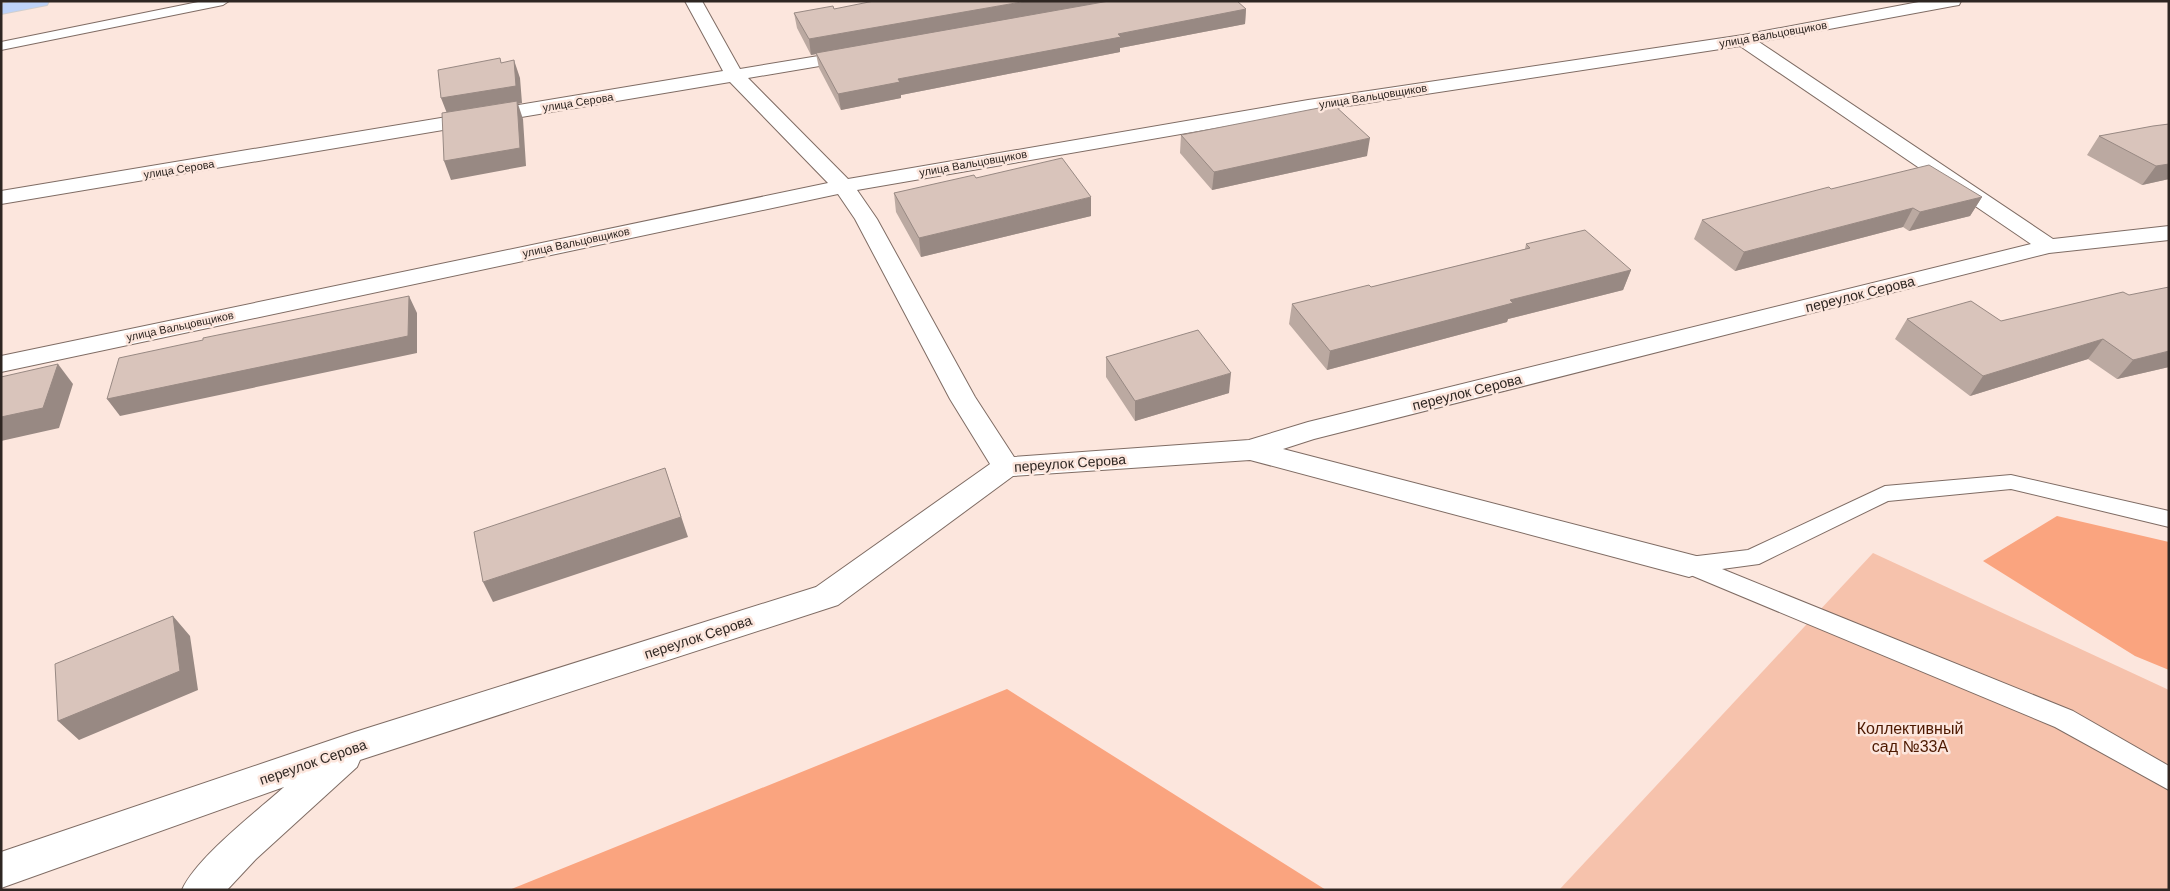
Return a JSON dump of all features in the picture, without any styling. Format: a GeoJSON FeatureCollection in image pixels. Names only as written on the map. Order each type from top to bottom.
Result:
{"type":"FeatureCollection","features":[{"type":"Feature","properties":{"kind":"main road"},"geometry":{"type":"LineString","coordinates":[[1,8],[41,1]]}},
{"type":"Feature","properties":{"kind":"street"},"geometry":{"type":"LineString","coordinates":[[693,1],[735,76],[843,186],[866,219],[963,399],[1006,467]]}},
{"type":"Feature","properties":{"kind":"street","name":"улица Вальцовщиков"},"geometry":{"type":"LineString","coordinates":[[1,364],[843,186],[1308,106],[1743,40],[1953,1]]}},
{"type":"Feature","properties":{"kind":"street"},"geometry":{"type":"LineString","coordinates":[[1743,40],[2050,246]]}},
{"type":"Feature","properties":{"kind":"street","name":"улица Серова"},"geometry":{"type":"LineString","coordinates":[[1,198],[871,52]]}},
{"type":"Feature","properties":{"kind":"street","name":"переулок Серова"},"geometry":{"type":"LineString","coordinates":[[1,870],[355,747],[827,596],[1006,467],[1250,450],[1318,429],[2050,246],[2169,233]]}},
{"type":"Feature","properties":{"kind":"street"},"geometry":{"type":"LineString","coordinates":[[1250,450],[1689,564]]}},
{"type":"Feature","properties":{"kind":"street"},"geometry":{"type":"LineString","coordinates":[[201,890],[243,847],[355,747]]}},
{"type":"Feature","properties":{"kind":"lane"},"geometry":{"type":"LineString","coordinates":[[1,46],[224,1]]}},
{"type":"Feature","properties":{"kind":"lane"},"geometry":{"type":"LineString","coordinates":[[1689,564],[1751,558],[1885,494],[2011,482],[2169,519]]}},
{"type":"Feature","properties":{"kind":"lane"},"geometry":{"type":"LineString","coordinates":[[1689,564],[2064,718],[2169,779]]}},
{"type":"Feature","properties":{"kind":"green space","name":"Коллективный сад №33А"},"geometry":{"type":"Polygon","coordinates":[[[1873,553],[2169,690],[2169,890],[1559,890],[1873,553]]]}},
{"type":"Feature","properties":{"kind":"shaded area"},"geometry":{"type":"Polygon","coordinates":[[[2057,516],[2169,542],[2169,670],[2135,656],[1983,561],[2057,516]]]}},
{"type":"Feature","properties":{"kind":"shaded area"},"geometry":{"type":"Polygon","coordinates":[[[1007,689],[1326,890],[509,890],[1007,689]]]}},
{"type":"Feature","properties":{"kind":"building"},"geometry":{"type":"Polygon","coordinates":[[[874,1],[1027,1],[809,39],[794,13],[833,6],[834,9],[874,1]]]}},
{"type":"Feature","properties":{"kind":"building"},"geometry":{"type":"Polygon","coordinates":[[[1109,1],[1237,1],[1246,9],[1118,34],[1121,37],[898,79],[900,82],[838,94],[816,53],[1109,1]]]}},
{"type":"Feature","properties":{"kind":"building"},"geometry":{"type":"Polygon","coordinates":[[[500,58],[501,63],[514,60],[516,86],[441,98],[438,70],[500,58]]]}},
{"type":"Feature","properties":{"kind":"building"},"geometry":{"type":"Polygon","coordinates":[[[517,101],[520,148],[444,161],[442,113],[517,101]]]}},
{"type":"Feature","properties":{"kind":"building"},"geometry":{"type":"Polygon","coordinates":[[[1334,105],[1370,138],[1214,172],[1181,135],[1334,105]]]}},
{"type":"Feature","properties":{"kind":"building"},"geometry":{"type":"Polygon","coordinates":[[[2169,124],[2169,164],[2156,166],[2099,136],[2153,126],[2169,124]]]}},
{"type":"Feature","properties":{"kind":"building"},"geometry":{"type":"Polygon","coordinates":[[[1062,158],[1091,197],[919,238],[894,193],[974,175],[976,178],[1062,158]]]}},
{"type":"Feature","properties":{"kind":"building"},"geometry":{"type":"Polygon","coordinates":[[[1929,165],[1982,197],[1920,212],[1913,208],[1744,252],[1702,220],[1829,187],[1831,189],[1929,165]]]}},
{"type":"Feature","properties":{"kind":"building"},"geometry":{"type":"Polygon","coordinates":[[[1585,230],[1631,270],[1510,300],[1513,303],[1330,351],[1292,304],[1369,285],[1371,287],[1530,248],[1526,244],[1585,230]]]}},
{"type":"Feature","properties":{"kind":"building"},"geometry":{"type":"Polygon","coordinates":[[[2169,287],[2169,351],[2133,360],[2103,339],[1983,376],[1907,319],[1971,301],[2001,321],[2123,292],[2129,295],[2169,287]]]}},
{"type":"Feature","properties":{"kind":"building"},"geometry":{"type":"Polygon","coordinates":[[[409,296],[408,336],[107,399],[119,358],[203,340],[203,338],[409,296]]]}},
{"type":"Feature","properties":{"kind":"building"},"geometry":{"type":"Polygon","coordinates":[[[1198,330],[1231,373],[1135,401],[1106,357],[1198,330]]]}},
{"type":"Feature","properties":{"kind":"building"},"geometry":{"type":"Polygon","coordinates":[[[58,364],[43,408],[1,417],[1,377],[58,364]]]}},
{"type":"Feature","properties":{"kind":"building"},"geometry":{"type":"Polygon","coordinates":[[[665,468],[681,517],[483,582],[474,532],[665,468]]]}},
{"type":"Feature","properties":{"kind":"building"},"geometry":{"type":"Polygon","coordinates":[[[173,616],[180,671],[58,721],[55,664],[173,616]]]}}]}
